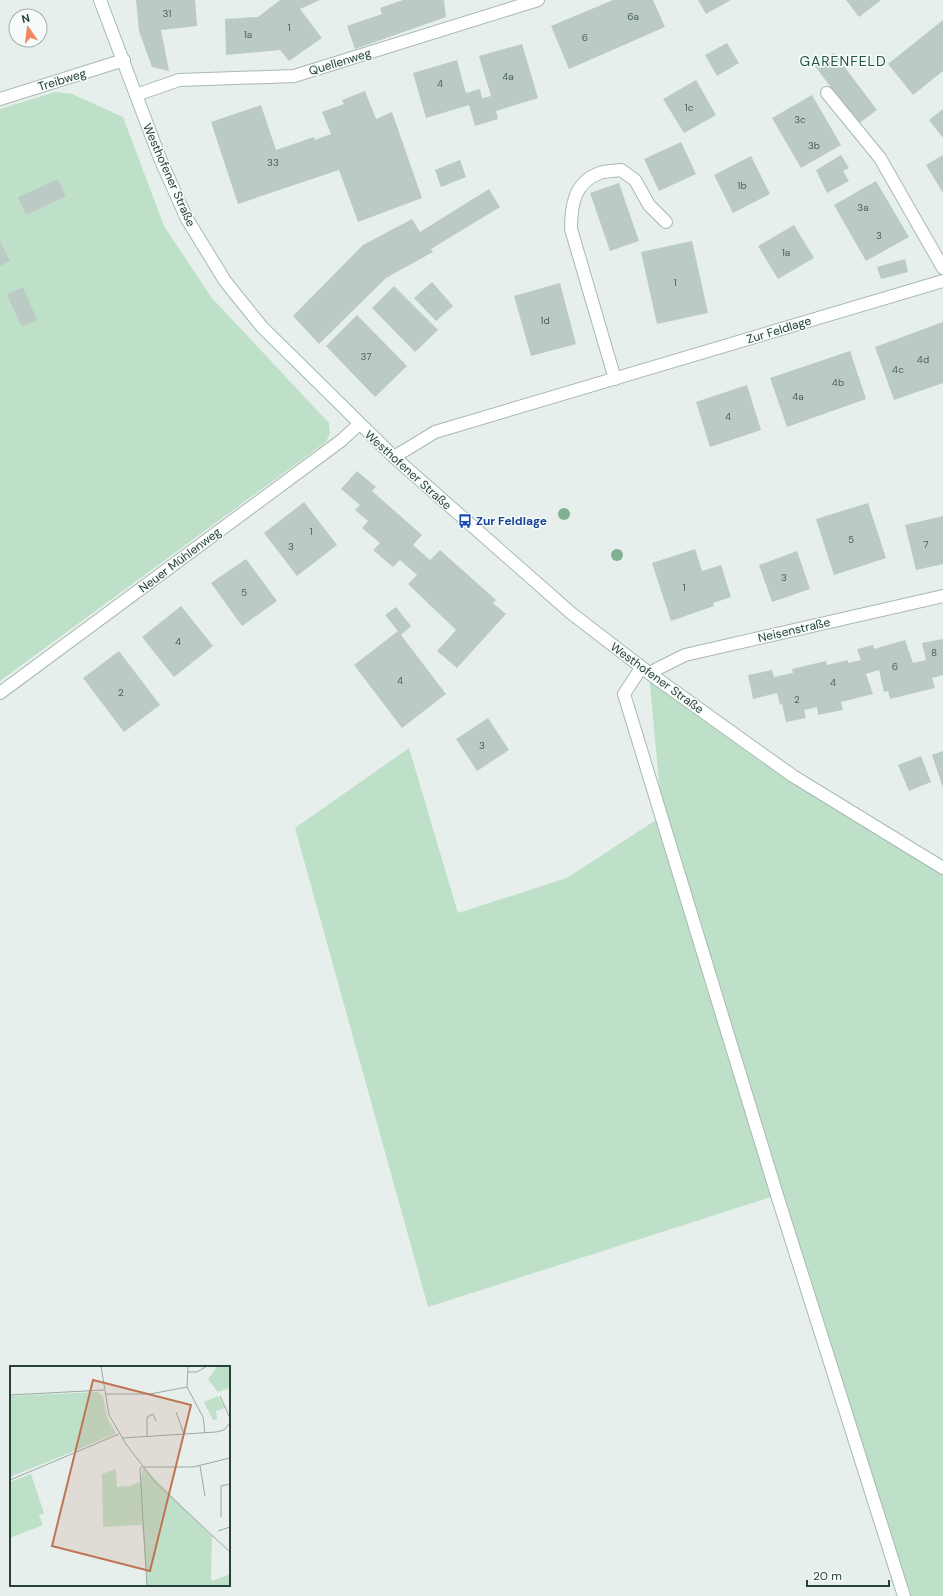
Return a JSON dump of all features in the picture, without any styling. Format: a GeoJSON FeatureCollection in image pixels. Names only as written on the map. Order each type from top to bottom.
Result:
{"type":"FeatureCollection","features":[{"type":"Feature","properties":{"kind":"street","name":"Westhofener Straße"},"geometry":{"type":"LineString","coordinates":[[100,0],[124,60],[160,161],[187,219],[224,281],[262,327],[394,457],[571,613],[645,670],[793,776],[943,868]]}},
{"type":"Feature","properties":{"kind":"street","name":"Quellenweg"},"geometry":{"type":"LineString","coordinates":[[136,95],[179,80],[294,76],[538,0]]}},
{"type":"Feature","properties":{"kind":"street","name":"Treibweg"},"geometry":{"type":"LineString","coordinates":[[0,99],[124,60]]}},
{"type":"Feature","properties":{"kind":"street"},"geometry":{"type":"LineString","coordinates":[[827,93],[880,158],[943,268]]}},
{"type":"Feature","properties":{"kind":"street"},"geometry":{"type":"LineString","coordinates":[[615,379],[571,229],[571,208],[581,184],[600,173],[621,170],[635,180],[649,205],[666,222]]}},
{"type":"Feature","properties":{"kind":"street","name":"Zur Feldlage"},"geometry":{"type":"LineString","coordinates":[[394,457],[436,432],[943,281]]}},
{"type":"Feature","properties":{"kind":"street","name":"Neuer Mühlenweg"},"geometry":{"type":"LineString","coordinates":[[0,694],[342,440],[359,424]]}},
{"type":"Feature","properties":{"kind":"street","name":"Neisenstraße"},"geometry":{"type":"LineString","coordinates":[[645,670],[685,655],[943,596]]}},
{"type":"Feature","properties":{"kind":"street"},"geometry":{"type":"LineString","coordinates":[[645,670],[624,694],[777,1195],[904,1596]]}},
{"type":"Feature","properties":{"kind":"green space"},"geometry":{"type":"Polygon","coordinates":[[[55,92],[72,94],[123,117],[164,226],[211,297],[329,423],[330,433],[326,442],[0,681],[0,109],[55,92]]]}},
{"type":"Feature","properties":{"kind":"green space"},"geometry":{"type":"Polygon","coordinates":[[[649,673],[793,776],[943,868],[943,1596],[904,1596],[777,1195],[428,1307],[295,828],[409,748],[458,913],[567,878],[662,816],[649,673]]]}},
{"type":"Feature","properties":{"kind":"building"},"geometry":{"type":"Polygon","coordinates":[[[136,0],[195,0],[197,26],[161,30],[169,71],[152,67],[139,31],[136,0]]]}},
{"type":"Feature","properties":{"kind":"building"},"geometry":{"type":"Polygon","coordinates":[[[280,0],[320,0],[300,9],[322,38],[289,61],[280,50],[226,55],[225,19],[258,17],[280,0]]]}},
{"type":"Feature","properties":{"kind":"building"},"geometry":{"type":"Polygon","coordinates":[[[403,0],[444,0],[446,17],[355,49],[347,26],[382,14],[380,8],[403,0]]]}},
{"type":"Feature","properties":{"kind":"building"},"geometry":{"type":"Polygon","coordinates":[[[613,0],[653,0],[665,27],[569,69],[551,26],[613,0]]]}},
{"type":"Feature","properties":{"kind":"building"},"geometry":{"type":"Polygon","coordinates":[[[698,0],[731,0],[706,14],[698,0]]]}},
{"type":"Feature","properties":{"kind":"building"},"geometry":{"type":"Polygon","coordinates":[[[846,0],[881,0],[859,17],[846,0]]]}},
{"type":"Feature","properties":{"kind":"building"},"geometry":{"type":"Polygon","coordinates":[[[943,20],[943,71],[913,95],[888,64],[943,20]]]}},
{"type":"Feature","properties":{"kind":"building"},"geometry":{"type":"Polygon","coordinates":[[[727,43],[739,63],[717,76],[705,55],[727,43]]]}},
{"type":"Feature","properties":{"kind":"building"},"geometry":{"type":"Polygon","coordinates":[[[522,44],[538,98],[496,111],[498,119],[475,126],[469,105],[426,118],[413,73],[457,60],[466,93],[480,89],[482,98],[491,96],[479,56],[522,44]]]}},
{"type":"Feature","properties":{"kind":"building"},"geometry":{"type":"Polygon","coordinates":[[[834,53],[877,110],[858,124],[815,66],[834,53]]]}},
{"type":"Feature","properties":{"kind":"building"},"geometry":{"type":"Polygon","coordinates":[[[696,80],[716,115],[684,133],[663,99],[696,80]]]}},
{"type":"Feature","properties":{"kind":"building"},"geometry":{"type":"Polygon","coordinates":[[[365,91],[376,119],[392,112],[422,198],[358,222],[339,170],[238,204],[211,122],[261,105],[276,150],[314,137],[315,140],[331,134],[322,112],[344,104],[342,100],[365,91]]]}},
{"type":"Feature","properties":{"kind":"building"},"geometry":{"type":"Polygon","coordinates":[[[812,95],[841,145],[801,168],[772,118],[812,95]]]}},
{"type":"Feature","properties":{"kind":"building"},"geometry":{"type":"Polygon","coordinates":[[[943,109],[943,138],[929,120],[943,109]]]}},
{"type":"Feature","properties":{"kind":"building"},"geometry":{"type":"Polygon","coordinates":[[[681,142],[696,174],[659,191],[644,159],[681,142]]]}},
{"type":"Feature","properties":{"kind":"building"},"geometry":{"type":"Polygon","coordinates":[[[841,155],[849,168],[843,171],[849,181],[827,193],[816,170],[841,155]]]}},
{"type":"Feature","properties":{"kind":"building"},"geometry":{"type":"Polygon","coordinates":[[[943,155],[943,193],[926,165],[943,155]]]}},
{"type":"Feature","properties":{"kind":"building"},"geometry":{"type":"Polygon","coordinates":[[[751,156],[770,194],[733,213],[714,175],[751,156]]]}},
{"type":"Feature","properties":{"kind":"building"},"geometry":{"type":"Polygon","coordinates":[[[460,160],[466,177],[441,187],[435,170],[460,160]]]}},
{"type":"Feature","properties":{"kind":"building"},"geometry":{"type":"Polygon","coordinates":[[[58,179],[66,196],[26,215],[18,197],[58,179]]]}},
{"type":"Feature","properties":{"kind":"building"},"geometry":{"type":"Polygon","coordinates":[[[876,181],[909,237],[866,261],[834,205],[876,181]]]}},
{"type":"Feature","properties":{"kind":"building"},"geometry":{"type":"Polygon","coordinates":[[[619,183],[639,241],[610,251],[590,193],[619,183]]]}},
{"type":"Feature","properties":{"kind":"building"},"geometry":{"type":"Polygon","coordinates":[[[489,189],[500,207],[431,249],[433,252],[386,278],[319,344],[293,316],[363,245],[412,219],[420,232],[489,189]]]}},
{"type":"Feature","properties":{"kind":"building"},"geometry":{"type":"Polygon","coordinates":[[[794,225],[814,258],[778,279],[758,246],[794,225]]]}},
{"type":"Feature","properties":{"kind":"building"},"geometry":{"type":"Polygon","coordinates":[[[0,241],[10,261],[0,266],[0,241]]]}},
{"type":"Feature","properties":{"kind":"building"},"geometry":{"type":"Polygon","coordinates":[[[692,241],[708,313],[657,324],[641,252],[692,241]]]}},
{"type":"Feature","properties":{"kind":"building"},"geometry":{"type":"Polygon","coordinates":[[[905,259],[908,272],[881,279],[877,267],[905,259]]]}},
{"type":"Feature","properties":{"kind":"building"},"geometry":{"type":"Polygon","coordinates":[[[432,282],[453,306],[436,321],[414,298],[432,282]]]}},
{"type":"Feature","properties":{"kind":"building"},"geometry":{"type":"Polygon","coordinates":[[[560,283],[576,344],[531,356],[514,296],[560,283]]]}},
{"type":"Feature","properties":{"kind":"building"},"geometry":{"type":"Polygon","coordinates":[[[394,286],[438,330],[415,352],[372,308],[394,286]]]}},
{"type":"Feature","properties":{"kind":"building"},"geometry":{"type":"Polygon","coordinates":[[[23,287],[37,320],[22,327],[7,295],[23,287]]]}},
{"type":"Feature","properties":{"kind":"building"},"geometry":{"type":"Polygon","coordinates":[[[357,315],[407,366],[375,397],[326,346],[357,315]]]}},
{"type":"Feature","properties":{"kind":"building"},"geometry":{"type":"Polygon","coordinates":[[[943,322],[943,383],[894,400],[875,347],[943,322]]]}},
{"type":"Feature","properties":{"kind":"building"},"geometry":{"type":"Polygon","coordinates":[[[850,351],[866,399],[787,427],[770,378],[850,351]]]}},
{"type":"Feature","properties":{"kind":"building"},"geometry":{"type":"Polygon","coordinates":[[[747,385],[761,430],[710,447],[696,402],[747,385]]]}},
{"type":"Feature","properties":{"kind":"building"},"geometry":{"type":"Polygon","coordinates":[[[357,471],[376,487],[372,491],[422,535],[413,545],[430,560],[440,550],[496,600],[493,603],[506,614],[457,668],[437,651],[456,630],[408,584],[417,575],[400,560],[393,567],[373,550],[380,543],[362,528],[368,521],[355,510],[360,505],[341,489],[357,471]]]}},
{"type":"Feature","properties":{"kind":"building"},"geometry":{"type":"Polygon","coordinates":[[[304,502],[337,545],[297,576],[264,533],[304,502]]]}},
{"type":"Feature","properties":{"kind":"building"},"geometry":{"type":"Polygon","coordinates":[[[868,503],[886,558],[834,575],[816,519],[868,503]]]}},
{"type":"Feature","properties":{"kind":"building"},"geometry":{"type":"Polygon","coordinates":[[[943,516],[943,564],[916,570],[905,525],[943,516]]]}},
{"type":"Feature","properties":{"kind":"building"},"geometry":{"type":"Polygon","coordinates":[[[695,549],[702,571],[721,565],[731,597],[713,603],[714,606],[671,621],[652,563],[695,549]]]}},
{"type":"Feature","properties":{"kind":"building"},"geometry":{"type":"Polygon","coordinates":[[[797,551],[810,589],[772,602],[759,565],[797,551]]]}},
{"type":"Feature","properties":{"kind":"building"},"geometry":{"type":"Polygon","coordinates":[[[246,559],[277,601],[242,626],[211,583],[246,559]]]}},
{"type":"Feature","properties":{"kind":"building"},"geometry":{"type":"Polygon","coordinates":[[[181,606],[213,646],[174,677],[142,637],[181,606]]]}},
{"type":"Feature","properties":{"kind":"building"},"geometry":{"type":"Polygon","coordinates":[[[396,607],[411,626],[401,635],[446,694],[402,728],[354,665],[398,631],[385,615],[396,607]]]}},
{"type":"Feature","properties":{"kind":"building"},"geometry":{"type":"Polygon","coordinates":[[[943,639],[943,675],[932,678],[935,688],[890,699],[888,691],[884,692],[879,670],[866,674],[873,694],[841,702],[843,710],[818,715],[817,707],[804,710],[806,718],[786,722],[782,704],[780,705],[777,693],[753,699],[748,675],[772,670],[774,677],[793,673],[792,669],[826,661],[827,665],[848,660],[848,663],[861,660],[857,649],[873,645],[874,649],[905,640],[913,663],[926,660],[922,643],[943,639]]]}},
{"type":"Feature","properties":{"kind":"building"},"geometry":{"type":"Polygon","coordinates":[[[119,651],[160,705],[124,732],[83,678],[119,651]]]}},
{"type":"Feature","properties":{"kind":"building"},"geometry":{"type":"Polygon","coordinates":[[[488,718],[509,750],[477,771],[456,739],[488,718]]]}},
{"type":"Feature","properties":{"kind":"building"},"geometry":{"type":"Polygon","coordinates":[[[943,751],[943,788],[932,755],[943,751]]]}},
{"type":"Feature","properties":{"kind":"building"},"geometry":{"type":"Polygon","coordinates":[[[921,756],[931,782],[909,791],[898,765],[921,756]]]}},
{"type":"Feature","properties":{"kind":"place","name":"Zur Feldlage"},"geometry":{"type":"Point","coordinates":[465,521]}},
{"type":"Feature","properties":{"kind":"district","name":"GARENFELD"},"geometry":{"type":"Point","coordinates":[843,61]}}]}
